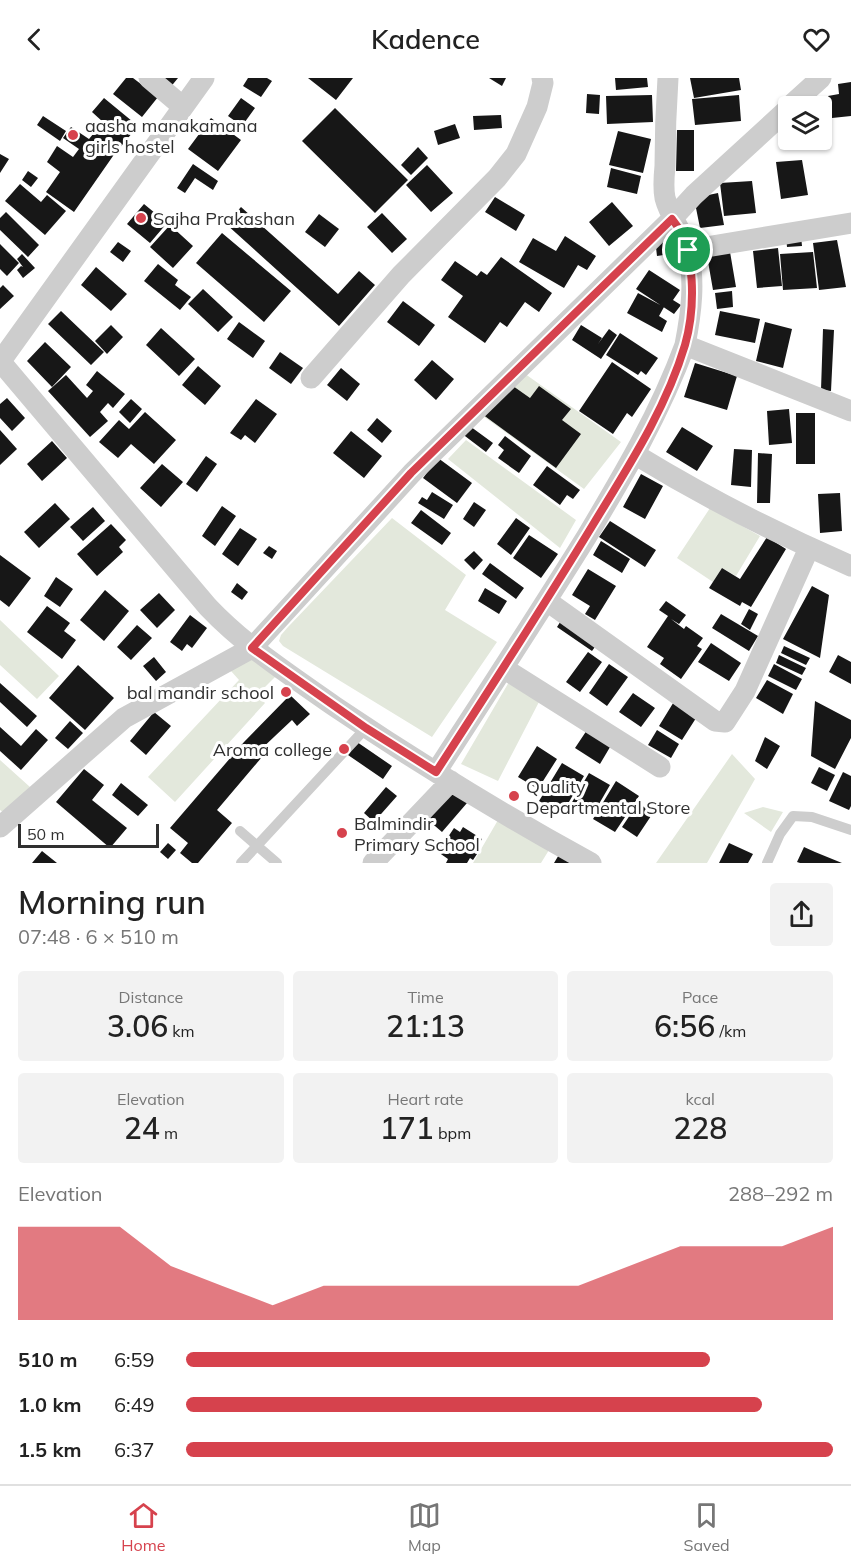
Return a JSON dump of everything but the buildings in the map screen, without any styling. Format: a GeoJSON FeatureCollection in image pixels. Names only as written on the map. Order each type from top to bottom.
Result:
{"type":"FeatureCollection","features":[{"type":"Feature","properties":{"kind":"street"},"geometry":{"type":"LineString","coordinates":[[148,78],[182,106]]}},
{"type":"Feature","properties":{"kind":"street"},"geometry":{"type":"LineString","coordinates":[[204,78],[0,362],[208,607],[231,631],[366,728],[537,833],[591,863]]}},
{"type":"Feature","properties":{"kind":"street"},"geometry":{"type":"LineString","coordinates":[[311,378],[401,275],[516,154],[537,108],[542,78]]}},
{"type":"Feature","properties":{"kind":"street"},"geometry":{"type":"LineString","coordinates":[[373,863],[444,776],[503,668],[547,601],[636,455],[664,399],[685,345],[690,321],[692,282],[688,250],[679,227],[672,219],[664,196],[668,78]]}},
{"type":"Feature","properties":{"kind":"street"},"geometry":{"type":"LineString","coordinates":[[802,96],[821,78]]}},
{"type":"Feature","properties":{"kind":"street"},"geometry":{"type":"LineString","coordinates":[[0,827],[124,718],[252,648],[411,473],[694,195],[778,118]]}},
{"type":"Feature","properties":{"kind":"street"},"geometry":{"type":"LineString","coordinates":[[688,250],[851,223]]}},
{"type":"Feature","properties":{"kind":"street"},"geometry":{"type":"LineString","coordinates":[[685,345],[851,411]]}},
{"type":"Feature","properties":{"kind":"street"},"geometry":{"type":"LineString","coordinates":[[636,455],[694,491],[809,548],[851,566]]}},
{"type":"Feature","properties":{"kind":"street"},"geometry":{"type":"LineString","coordinates":[[547,601],[715,721],[725,722],[745,691],[809,548]]}},
{"type":"Feature","properties":{"kind":"street"},"geometry":{"type":"LineString","coordinates":[[503,668],[660,767]]}},
{"type":"Feature","properties":{"kind":"lane"},"geometry":{"type":"LineString","coordinates":[[241,863],[366,728]]}},
{"type":"Feature","properties":{"kind":"lane"},"geometry":{"type":"LineString","coordinates":[[767,863],[780,834],[793,816],[812,817],[851,830]]}},
{"type":"Feature","properties":{"kind":"lane"},"geometry":{"type":"LineString","coordinates":[[240,831],[277,863]]}},
{"type":"Feature","properties":{"kind":"shaded area"},"geometry":{"type":"Polygon","coordinates":[[[521,371],[621,442],[584,489],[476,411],[521,371]]]}},
{"type":"Feature","properties":{"kind":"shaded area"},"geometry":{"type":"Polygon","coordinates":[[[466,440],[576,520],[560,548],[448,459],[466,440]]]}},
{"type":"Feature","properties":{"kind":"shaded area"},"geometry":{"type":"Polygon","coordinates":[[[710,508],[760,536],[736,576],[722,568],[713,582],[677,558],[710,508]]]}},
{"type":"Feature","properties":{"kind":"shaded area"},"geometry":{"type":"Polygon","coordinates":[[[392,518],[466,575],[445,610],[497,642],[432,737],[283,646],[279,641],[288,627],[392,518]]]}},
{"type":"Feature","properties":{"kind":"shaded area"},"geometry":{"type":"Polygon","coordinates":[[[0,620],[59,676],[37,699],[0,665],[0,620]]]}},
{"type":"Feature","properties":{"kind":"shaded area"},"geometry":{"type":"Polygon","coordinates":[[[244,652],[276,676],[257,695],[265,703],[175,802],[148,777],[239,680],[231,671],[244,652]]]}},
{"type":"Feature","properties":{"kind":"shaded area"},"geometry":{"type":"Polygon","coordinates":[[[513,675],[540,700],[498,781],[461,764],[513,675]]]}},
{"type":"Feature","properties":{"kind":"shaded area"},"geometry":{"type":"Polygon","coordinates":[[[732,754],[755,779],[707,863],[656,863],[732,754]]]}},
{"type":"Feature","properties":{"kind":"shaded area"},"geometry":{"type":"Polygon","coordinates":[[[0,760],[30,787],[4,813],[0,810],[0,760]]]}},
{"type":"Feature","properties":{"kind":"shaded area"},"geometry":{"type":"Polygon","coordinates":[[[763,807],[783,812],[771,832],[744,813],[763,807]]]}},
{"type":"Feature","properties":{"kind":"shaded area"},"geometry":{"type":"Polygon","coordinates":[[[498,820],[549,850],[541,863],[473,863],[498,820]]]}},
{"type":"Feature","properties":{"kind":"place","name":"aasha manakamana girls hostel"},"geometry":{"type":"Point","coordinates":[73,135]}},
{"type":"Feature","properties":{"kind":"place","name":"Sajha Prakashan"},"geometry":{"type":"Point","coordinates":[141,218]}},
{"type":"Feature","properties":{"kind":"place","name":"bal mandir school"},"geometry":{"type":"Point","coordinates":[286,692]}},
{"type":"Feature","properties":{"kind":"place","name":"Aroma college"},"geometry":{"type":"Point","coordinates":[344,749]}},
{"type":"Feature","properties":{"kind":"place","name":"Quality Departmental Store"},"geometry":{"type":"Point","coordinates":[514,796]}},
{"type":"Feature","properties":{"kind":"place","name":"Balmindir Primary School"},"geometry":{"type":"Point","coordinates":[342,833]}},
{"type":"Feature","properties":{"kind":"route"},"geometry":{"type":"LineString","coordinates":[[672,219],[679,227],[688,250],[692,282],[690,321],[685,345],[664,399],[636,455],[547,601],[436,772],[366,728],[252,648],[411,473],[672,219]]}}]}
